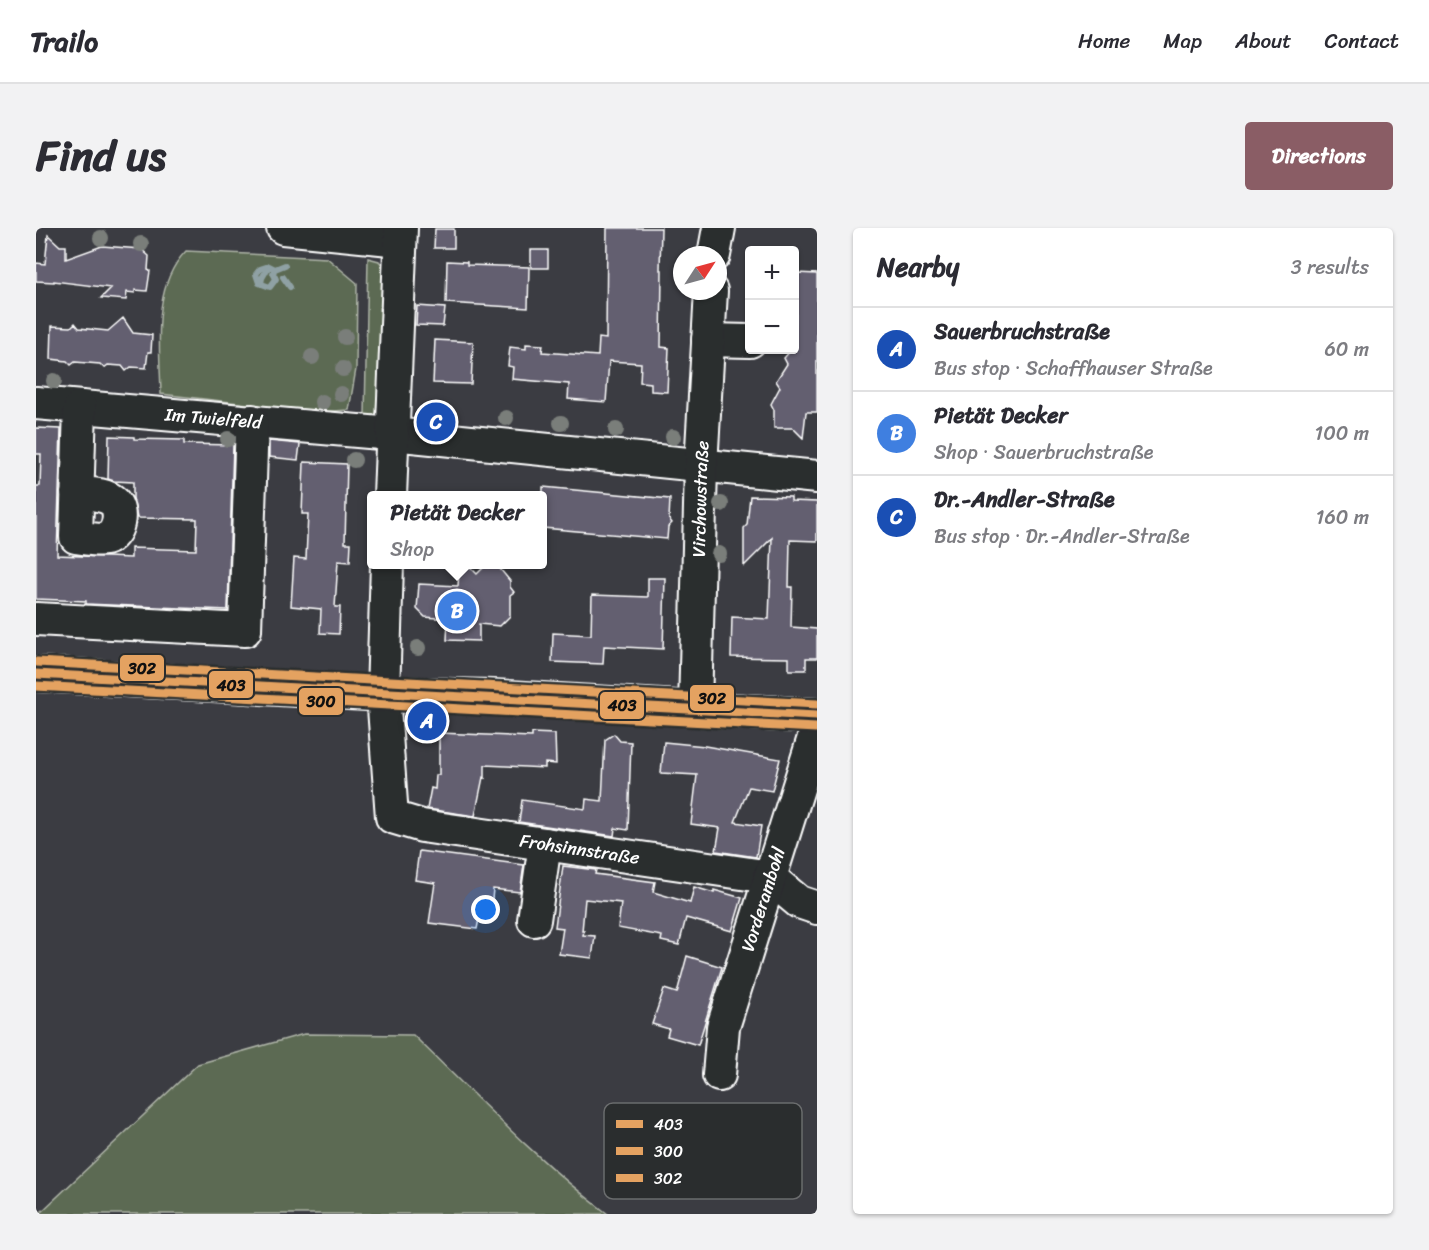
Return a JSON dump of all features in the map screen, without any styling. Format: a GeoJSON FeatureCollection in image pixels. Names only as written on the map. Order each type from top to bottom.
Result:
{"type":"FeatureCollection","features":[{"type":"Feature","properties":{"kind":"main road"},"geometry":{"type":"LineString","coordinates":[[36,674],[383,694],[493,696],[817,716]]}},
{"type":"Feature","properties":{"kind":"street"},"geometry":{"type":"LineString","coordinates":[[283,228],[400,234],[390,491]]}},
{"type":"Feature","properties":{"kind":"street"},"geometry":{"type":"LineString","coordinates":[[716,246],[719,228]]}},
{"type":"Feature","properties":{"kind":"street","name":"Virchowstraße"},"geometry":{"type":"LineString","coordinates":[[695,709],[700,466],[710,300]]}},
{"type":"Feature","properties":{"kind":"street"},"geometry":{"type":"LineString","coordinates":[[708,340],[745,341]]}},
{"type":"Feature","properties":{"kind":"street","name":"Im Twielfeld"},"geometry":{"type":"LineString","coordinates":[[36,403],[392,434],[817,477]]}},
{"type":"Feature","properties":{"kind":"street"},"geometry":{"type":"LineString","coordinates":[[77,493],[80,406]]}},
{"type":"Feature","properties":{"kind":"street"},"geometry":{"type":"LineString","coordinates":[[36,619],[244,630],[252,421]]}},
{"type":"Feature","properties":{"kind":"street"},"geometry":{"type":"LineString","coordinates":[[383,694],[387,569]]}},
{"type":"Feature","properties":{"kind":"street","name":"Frohsinnstraße"},"geometry":{"type":"LineString","coordinates":[[383,694],[392,817],[422,826],[769,877]]}},
{"type":"Feature","properties":{"kind":"street","name":"Vorderambohl"},"geometry":{"type":"LineString","coordinates":[[719,1075],[723,1027],[817,728]]}},
{"type":"Feature","properties":{"kind":"street"},"geometry":{"type":"LineString","coordinates":[[534,920],[545,844]]}},
{"type":"Feature","properties":{"kind":"street"},"geometry":{"type":"LineString","coordinates":[[769,877],[799,902],[817,908]]}},
{"type":"Feature","properties":{"kind":"green space"},"geometry":{"type":"Polygon","coordinates":[[[186,251],[327,258],[357,283],[356,369],[349,410],[317,412],[161,394],[159,338],[162,300],[167,282],[186,251]]]}},
{"type":"Feature","properties":{"kind":"green space"},"geometry":{"type":"Polygon","coordinates":[[[368,258],[379,261],[385,269],[381,409],[374,415],[365,416],[368,258]]]}},
{"type":"Feature","properties":{"kind":"green space"},"geometry":{"type":"Polygon","coordinates":[[[304,1034],[413,1035],[532,1151],[608,1214],[39,1214],[198,1064],[304,1034]]]}},
{"type":"Feature","properties":{"kind":"building"},"geometry":{"type":"Polygon","coordinates":[[[607,228],[661,228],[661,347],[669,348],[667,392],[651,391],[651,383],[640,382],[641,363],[609,361],[606,402],[568,399],[569,384],[512,379],[513,367],[508,366],[510,347],[526,349],[526,344],[543,345],[542,352],[598,356],[599,338],[606,339],[607,228]]]}},
{"type":"Feature","properties":{"kind":"building"},"geometry":{"type":"Polygon","coordinates":[[[435,229],[454,229],[454,248],[434,248],[435,229]]]}},
{"type":"Feature","properties":{"kind":"building"},"geometry":{"type":"Polygon","coordinates":[[[48,235],[60,246],[66,246],[66,259],[102,246],[141,249],[149,256],[148,270],[150,271],[147,291],[127,292],[126,300],[101,298],[111,288],[36,281],[36,263],[45,264],[48,235]]]}},
{"type":"Feature","properties":{"kind":"building"},"geometry":{"type":"Polygon","coordinates":[[[531,250],[548,250],[548,268],[531,268],[531,250]]]}},
{"type":"Feature","properties":{"kind":"building"},"geometry":{"type":"Polygon","coordinates":[[[447,261],[467,262],[467,265],[529,267],[528,308],[446,303],[447,261]]]}},
{"type":"Feature","properties":{"kind":"building"},"geometry":{"type":"Polygon","coordinates":[[[799,273],[817,274],[817,412],[806,412],[803,438],[793,428],[774,428],[774,410],[771,404],[780,387],[776,381],[787,364],[784,358],[788,354],[799,354],[799,273]]]}},
{"type":"Feature","properties":{"kind":"building"},"geometry":{"type":"Polygon","coordinates":[[[417,306],[445,308],[443,326],[416,325],[417,306]]]}},
{"type":"Feature","properties":{"kind":"building"},"geometry":{"type":"Polygon","coordinates":[[[123,318],[133,333],[152,335],[151,352],[148,352],[146,368],[131,367],[126,371],[122,366],[108,365],[104,368],[100,364],[75,362],[71,365],[67,361],[51,359],[52,326],[71,327],[75,323],[79,328],[108,331],[123,318]]]}},
{"type":"Feature","properties":{"kind":"building"},"geometry":{"type":"Polygon","coordinates":[[[435,340],[473,342],[471,384],[433,383],[435,340]]]}},
{"type":"Feature","properties":{"kind":"building"},"geometry":{"type":"Polygon","coordinates":[[[36,428],[61,429],[57,555],[131,558],[131,548],[196,550],[197,519],[137,518],[133,482],[108,479],[109,436],[184,440],[184,444],[233,445],[228,610],[86,604],[86,601],[36,599],[36,486],[40,486],[41,454],[36,454],[36,428]]]}},
{"type":"Feature","properties":{"kind":"building"},"geometry":{"type":"Polygon","coordinates":[[[269,441],[300,444],[298,460],[269,457],[269,441]]]}},
{"type":"Feature","properties":{"kind":"building"},"geometry":{"type":"Polygon","coordinates":[[[304,462],[347,464],[345,543],[351,543],[350,562],[338,561],[335,607],[340,607],[339,634],[320,633],[321,609],[291,606],[294,558],[306,559],[308,514],[302,514],[304,462]]]}},
{"type":"Feature","properties":{"kind":"building"},"geometry":{"type":"Polygon","coordinates":[[[543,487],[670,499],[669,519],[672,523],[668,527],[667,539],[547,528],[547,491],[543,491],[543,487]]]}},
{"type":"Feature","properties":{"kind":"building"},"geometry":{"type":"Polygon","coordinates":[[[750,496],[791,497],[791,501],[817,502],[817,541],[790,540],[791,627],[817,629],[817,658],[806,658],[806,670],[789,670],[789,658],[731,657],[732,617],[769,619],[772,538],[744,566],[744,528],[747,525],[750,496]]]}},
{"type":"Feature","properties":{"kind":"building"},"geometry":{"type":"Polygon","coordinates":[[[472,569],[477,574],[482,569],[500,569],[510,581],[510,587],[514,592],[510,595],[510,616],[500,626],[479,624],[479,641],[447,640],[448,619],[425,617],[417,609],[419,584],[458,586],[459,571],[472,569]]]}},
{"type":"Feature","properties":{"kind":"building"},"geometry":{"type":"Polygon","coordinates":[[[648,578],[665,578],[663,649],[604,646],[603,664],[552,662],[553,633],[591,635],[592,595],[648,597],[648,578]]]}},
{"type":"Feature","properties":{"kind":"building"},"geometry":{"type":"Polygon","coordinates":[[[439,733],[532,737],[532,733],[555,734],[556,764],[545,763],[545,768],[485,765],[485,778],[483,777],[475,816],[427,809],[431,788],[435,789],[436,775],[439,775],[439,733]]]}},
{"type":"Feature","properties":{"kind":"building"},"geometry":{"type":"Polygon","coordinates":[[[614,734],[620,741],[631,742],[628,830],[615,828],[614,836],[519,822],[522,800],[585,809],[586,799],[602,801],[605,740],[614,734]]]}},
{"type":"Feature","properties":{"kind":"building"},"geometry":{"type":"Polygon","coordinates":[[[664,742],[705,746],[780,759],[772,791],[749,787],[735,822],[761,826],[756,857],[716,851],[720,828],[691,824],[697,775],[661,773],[664,742]]]}},
{"type":"Feature","properties":{"kind":"building"},"geometry":{"type":"Polygon","coordinates":[[[419,851],[524,865],[520,892],[493,889],[490,920],[479,919],[477,929],[429,923],[435,883],[415,880],[419,851]]]}},
{"type":"Feature","properties":{"kind":"building"},"geometry":{"type":"Polygon","coordinates":[[[563,866],[596,870],[595,874],[655,882],[653,892],[690,903],[694,887],[742,898],[732,931],[686,918],[679,945],[661,941],[662,936],[618,928],[621,903],[585,899],[582,931],[584,931],[583,935],[595,936],[592,958],[559,954],[563,928],[555,927],[563,866]]]}},
{"type":"Feature","properties":{"kind":"building"},"geometry":{"type":"Polygon","coordinates":[[[687,956],[722,967],[698,1045],[667,1036],[669,1029],[652,1024],[664,989],[677,993],[687,956]]]}},
{"type":"Feature","properties":{"kind":"waterway"},"geometry":{"type":"LineString","coordinates":[[275,269],[273,273],[276,279],[270,287],[259,283],[256,274],[260,269],[269,266],[275,269],[285,265]]}},
{"type":"Feature","properties":{"kind":"waterway"},"geometry":{"type":"LineString","coordinates":[[261,284],[269,266]]}},
{"type":"Feature","properties":{"kind":"waterway"},"geometry":{"type":"LineString","coordinates":[[283,277],[290,287]]}},
{"type":"Feature","properties":{"kind":"transit line","name":"302"},"geometry":{"type":"LineString","coordinates":[[37,662],[817,704]]}},
{"type":"Feature","properties":{"kind":"transit line","name":"403"},"geometry":{"type":"LineString","coordinates":[[36,674],[817,716]]}},
{"type":"Feature","properties":{"kind":"transit line","name":"300"},"geometry":{"type":"LineString","coordinates":[[36,686],[816,728]]}},
{"type":"Feature","properties":{"kind":"place","name":"Dr.-Andler-Straße"},"geometry":{"type":"Point","coordinates":[436,422]}},
{"type":"Feature","properties":{"kind":"place","name":"Pietät Decker"},"geometry":{"type":"Point","coordinates":[457,611]}},
{"type":"Feature","properties":{"kind":"place","name":"Sauerbruchstraße"},"geometry":{"type":"Point","coordinates":[427,721]}}]}
